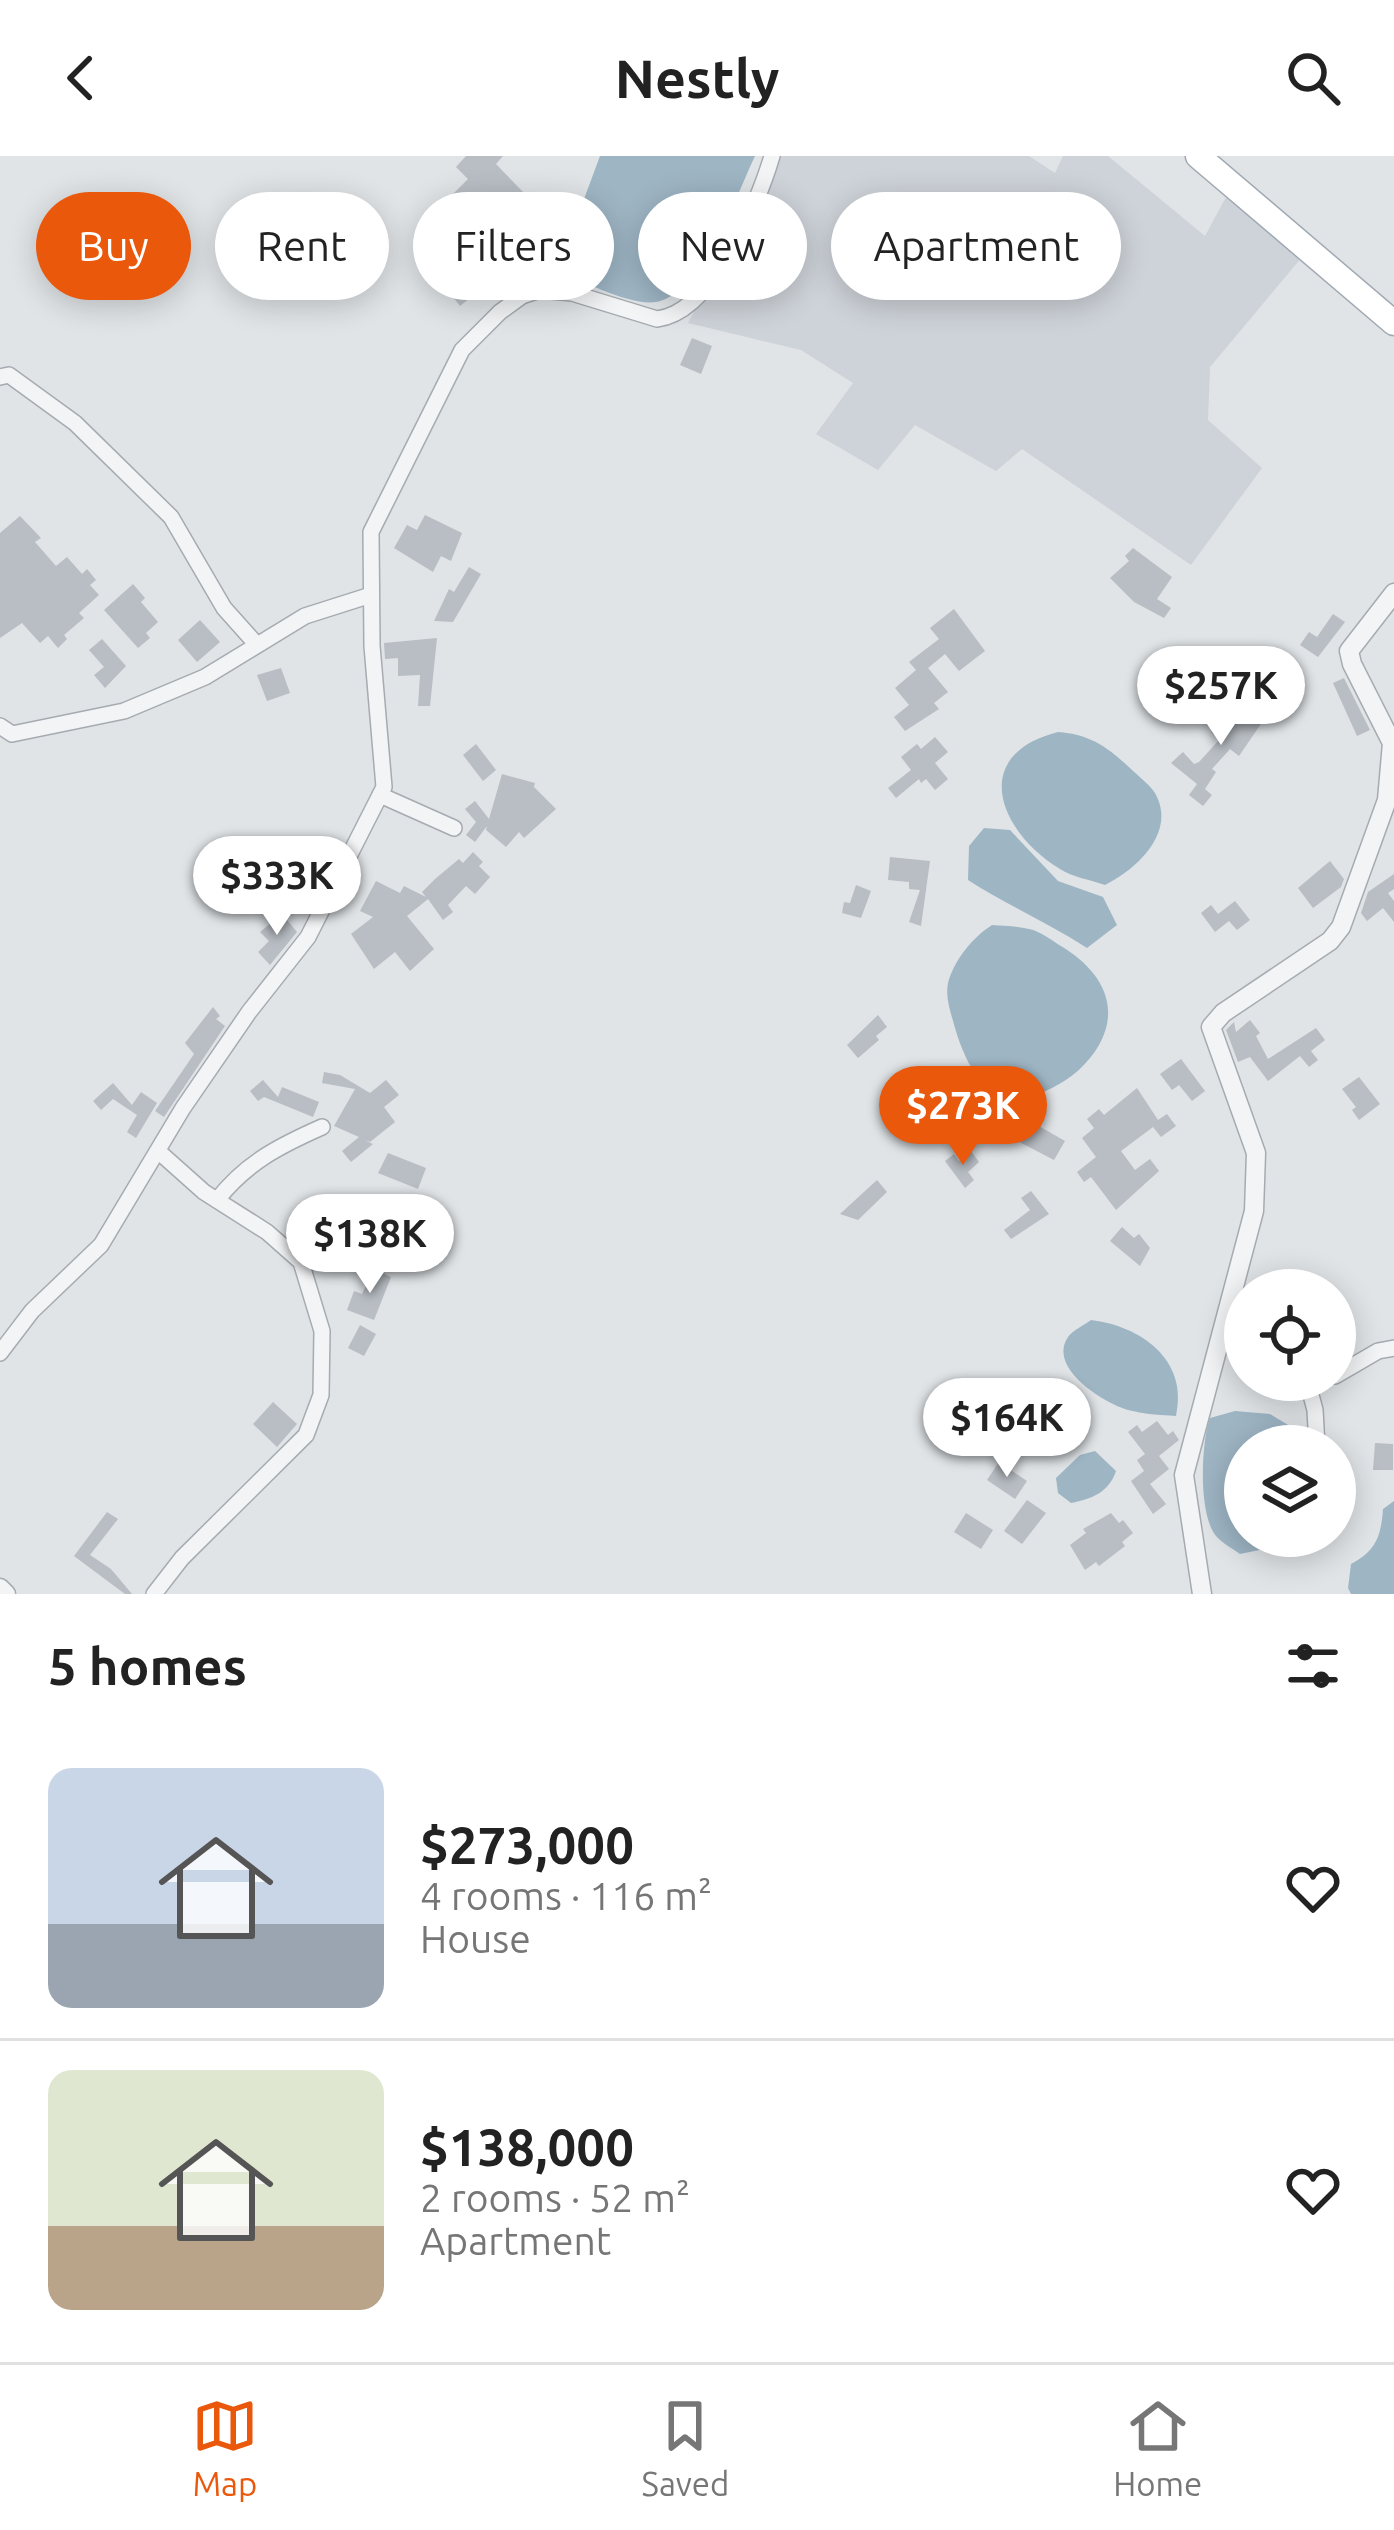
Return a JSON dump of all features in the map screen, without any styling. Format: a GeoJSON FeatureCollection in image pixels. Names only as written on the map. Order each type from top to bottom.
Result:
{"type":"FeatureCollection","features":[{"type":"Feature","properties":{"kind":"main road"},"geometry":{"type":"LineString","coordinates":[[1198,156],[1394,323]]}},
{"type":"Feature","properties":{"kind":"street"},"geometry":{"type":"LineString","coordinates":[[0,1353],[32,1311],[101,1245],[249,1012],[308,937],[384,787],[371,532],[462,350],[500,312],[540,290],[572,293],[657,319],[683,310],[695,302],[727,257],[751,213],[772,156]]}},
{"type":"Feature","properties":{"kind":"street"},"geometry":{"type":"LineString","coordinates":[[0,377],[9,374],[36,390],[171,517],[224,608],[257,645]]}},
{"type":"Feature","properties":{"kind":"street"},"geometry":{"type":"LineString","coordinates":[[1202,1594],[1184,1475],[1254,1211],[1256,1153],[1211,1027],[1223,1013],[1330,941],[1341,927],[1387,800],[1392,743],[1349,651],[1394,593]]}},
{"type":"Feature","properties":{"kind":"street"},"geometry":{"type":"LineString","coordinates":[[0,725],[12,734],[124,711],[205,677],[305,616],[371,595]]}},
{"type":"Feature","properties":{"kind":"street"},"geometry":{"type":"LineString","coordinates":[[380,795],[454,828]]}},
{"type":"Feature","properties":{"kind":"street"},"geometry":{"type":"LineString","coordinates":[[217,1200],[236,1176],[270,1150],[322,1127]]}},
{"type":"Feature","properties":{"kind":"street"},"geometry":{"type":"LineString","coordinates":[[154,1594],[182,1558],[306,1435],[321,1395],[322,1331],[301,1262],[158,1151]]}},
{"type":"Feature","properties":{"kind":"street"},"geometry":{"type":"LineString","coordinates":[[1356,1364],[1394,1348]]}},
{"type":"Feature","properties":{"kind":"shaded area"},"geometry":{"type":"Polygon","coordinates":[[[778,156],[1029,156],[1055,173],[1063,156],[1108,156],[1205,236],[1232,186],[1308,250],[1210,367],[1208,420],[1262,468],[1191,565],[1022,449],[996,471],[915,425],[878,470],[816,434],[853,383],[801,350],[688,323],[700,300],[807,300],[807,192],[759,192],[778,156]]]}},
{"type":"Feature","properties":{"kind":"water"},"geometry":{"type":"Polygon","coordinates":[[[600,156],[755,156],[739,192],[638,192],[638,300],[661,300],[656,302],[633,300],[614,294],[614,192],[587,192],[600,156]]]}},
{"type":"Feature","properties":{"kind":"water"},"geometry":{"type":"Polygon","coordinates":[[[1058,732],[1107,749],[1157,797],[1161,825],[1149,850],[1105,885],[1065,872],[1039,853],[1021,835],[1002,795],[1003,776],[1012,758],[1030,743],[1058,732]]]}},
{"type":"Feature","properties":{"kind":"water"},"geometry":{"type":"Polygon","coordinates":[[[984,828],[1010,830],[1058,881],[1103,897],[1117,925],[1087,948],[968,880],[969,846],[984,828]]]}},
{"type":"Feature","properties":{"kind":"water"},"geometry":{"type":"Polygon","coordinates":[[[992,925],[1033,930],[1061,946],[1095,975],[1107,1000],[1106,1029],[1090,1058],[1066,1080],[1033,1096],[1001,1095],[978,1077],[961,1046],[949,1006],[948,983],[955,966],[992,925]]]}},
{"type":"Feature","properties":{"kind":"water"},"geometry":{"type":"Polygon","coordinates":[[[1091,1320],[1127,1330],[1157,1349],[1175,1378],[1176,1416],[1118,1406],[1071,1372],[1064,1349],[1070,1335],[1091,1320]]]}},
{"type":"Feature","properties":{"kind":"water"},"geometry":{"type":"Polygon","coordinates":[[[1235,1411],[1270,1414],[1288,1425],[1224,1425],[1224,1543],[1206,1512],[1203,1478],[1210,1418],[1235,1411]]]}},
{"type":"Feature","properties":{"kind":"water"},"geometry":{"type":"Polygon","coordinates":[[[1095,1451],[1116,1471],[1113,1478],[1099,1493],[1071,1503],[1058,1493],[1056,1478],[1080,1455],[1095,1451]]]}},
{"type":"Feature","properties":{"kind":"water"},"geometry":{"type":"Polygon","coordinates":[[[1394,1501],[1394,1594],[1351,1594],[1351,1564],[1372,1548],[1383,1509],[1394,1501]]]}},
{"type":"Feature","properties":{"kind":"building"},"geometry":{"type":"Polygon","coordinates":[[[466,156],[503,156],[496,164],[523,192],[455,192],[468,179],[456,167],[466,156]]]}},
{"type":"Feature","properties":{"kind":"building"},"geometry":{"type":"Polygon","coordinates":[[[692,338],[712,346],[701,374],[680,365],[692,338]]]}},
{"type":"Feature","properties":{"kind":"building"},"geometry":{"type":"Polygon","coordinates":[[[425,515],[462,533],[451,561],[441,556],[433,572],[394,548],[407,525],[417,530],[425,515]]]}},
{"type":"Feature","properties":{"kind":"building"},"geometry":{"type":"Polygon","coordinates":[[[20,516],[41,538],[35,542],[56,566],[67,557],[82,574],[87,569],[96,580],[90,585],[99,595],[79,613],[84,618],[64,635],[67,639],[58,648],[48,636],[40,643],[22,623],[0,638],[0,533],[20,516]]]}},
{"type":"Feature","properties":{"kind":"building"},"geometry":{"type":"Polygon","coordinates":[[[1133,548],[1172,577],[1157,599],[1171,608],[1164,618],[1134,602],[1110,578],[1129,561],[1125,556],[1133,548]]]}},
{"type":"Feature","properties":{"kind":"building"},"geometry":{"type":"Polygon","coordinates":[[[469,567],[481,574],[453,622],[434,621],[449,589],[454,592],[469,567]]]}},
{"type":"Feature","properties":{"kind":"building"},"geometry":{"type":"Polygon","coordinates":[[[133,584],[158,622],[138,648],[104,610],[133,584]]]}},
{"type":"Feature","properties":{"kind":"building"},"geometry":{"type":"Polygon","coordinates":[[[954,609],[985,651],[959,671],[945,654],[928,668],[948,692],[934,703],[939,709],[905,731],[894,717],[909,705],[895,688],[916,670],[909,662],[939,639],[930,628],[954,609]]]}},
{"type":"Feature","properties":{"kind":"building"},"geometry":{"type":"Polygon","coordinates":[[[1333,614],[1345,622],[1318,657],[1300,645],[1309,632],[1317,637],[1333,614]]]}},
{"type":"Feature","properties":{"kind":"building"},"geometry":{"type":"Polygon","coordinates":[[[200,620],[220,642],[197,662],[178,640],[200,620]]]}},
{"type":"Feature","properties":{"kind":"building"},"geometry":{"type":"Polygon","coordinates":[[[437,638],[430,706],[418,706],[420,675],[398,676],[398,658],[385,659],[384,643],[437,638]]]}},
{"type":"Feature","properties":{"kind":"building"},"geometry":{"type":"Polygon","coordinates":[[[102,639],[126,666],[105,688],[94,675],[104,667],[89,650],[102,639]]]}},
{"type":"Feature","properties":{"kind":"building"},"geometry":{"type":"Polygon","coordinates":[[[281,668],[290,693],[267,701],[257,675],[281,668]]]}},
{"type":"Feature","properties":{"kind":"building"},"geometry":{"type":"Polygon","coordinates":[[[1344,678],[1370,730],[1357,736],[1333,683],[1344,678]]]}},
{"type":"Feature","properties":{"kind":"building"},"geometry":{"type":"Polygon","coordinates":[[[1246,700],[1267,715],[1239,756],[1230,749],[1212,769],[1216,772],[1205,789],[1212,795],[1203,806],[1189,795],[1197,784],[1171,763],[1183,752],[1194,764],[1199,762],[1219,740],[1211,732],[1223,718],[1229,723],[1246,700]]]}},
{"type":"Feature","properties":{"kind":"building"},"geometry":{"type":"Polygon","coordinates":[[[935,737],[948,752],[935,763],[948,779],[935,790],[926,779],[921,783],[919,779],[896,798],[888,788],[911,770],[901,757],[935,737]]]}},
{"type":"Feature","properties":{"kind":"building"},"geometry":{"type":"Polygon","coordinates":[[[476,744],[496,770],[483,781],[463,755],[476,744]]]}},
{"type":"Feature","properties":{"kind":"building"},"geometry":{"type":"Polygon","coordinates":[[[502,774],[535,783],[556,809],[524,838],[519,832],[506,847],[487,826],[475,842],[466,835],[476,822],[465,809],[475,801],[489,819],[502,774]]]}},
{"type":"Feature","properties":{"kind":"building"},"geometry":{"type":"Polygon","coordinates":[[[473,852],[490,877],[475,894],[466,886],[448,905],[453,912],[443,920],[428,899],[407,916],[434,949],[410,971],[395,952],[374,969],[351,934],[373,917],[360,911],[376,881],[400,893],[404,886],[426,897],[422,892],[435,879],[473,852]]]}},
{"type":"Feature","properties":{"kind":"building"},"geometry":{"type":"Polygon","coordinates":[[[890,857],[930,861],[921,926],[909,922],[920,890],[909,889],[909,882],[888,880],[890,857]]]}},
{"type":"Feature","properties":{"kind":"building"},"geometry":{"type":"Polygon","coordinates":[[[1330,861],[1344,879],[1341,887],[1313,908],[1298,888],[1330,861]]]}},
{"type":"Feature","properties":{"kind":"building"},"geometry":{"type":"Polygon","coordinates":[[[1394,874],[1394,889],[1388,893],[1394,901],[1394,922],[1383,908],[1367,921],[1361,913],[1368,892],[1394,874]]]}},
{"type":"Feature","properties":{"kind":"building"},"geometry":{"type":"Polygon","coordinates":[[[856,885],[871,891],[861,918],[842,913],[856,885]]]}},
{"type":"Feature","properties":{"kind":"building"},"geometry":{"type":"Polygon","coordinates":[[[1235,901],[1250,920],[1237,930],[1229,921],[1215,932],[1201,913],[1211,905],[1218,914],[1235,901]]]}},
{"type":"Feature","properties":{"kind":"building"},"geometry":{"type":"Polygon","coordinates":[[[282,914],[297,932],[270,965],[258,952],[269,941],[260,932],[282,914]]]}},
{"type":"Feature","properties":{"kind":"building"},"geometry":{"type":"Polygon","coordinates":[[[213,1007],[220,1016],[216,1019],[225,1026],[164,1117],[155,1111],[194,1054],[185,1043],[213,1007]]]}},
{"type":"Feature","properties":{"kind":"building"},"geometry":{"type":"Polygon","coordinates":[[[878,1015],[887,1027],[858,1058],[847,1045],[878,1015]]]}},
{"type":"Feature","properties":{"kind":"building"},"geometry":{"type":"Polygon","coordinates":[[[1250,1020],[1260,1033],[1256,1036],[1268,1059],[1316,1028],[1325,1040],[1311,1051],[1318,1060],[1309,1067],[1300,1056],[1268,1081],[1250,1057],[1238,1062],[1226,1030],[1234,1022],[1236,1032],[1250,1020]]]}},
{"type":"Feature","properties":{"kind":"building"},"geometry":{"type":"Polygon","coordinates":[[[1181,1059],[1205,1091],[1192,1101],[1179,1085],[1172,1090],[1160,1074],[1181,1059]]]}},
{"type":"Feature","properties":{"kind":"building"},"geometry":{"type":"Polygon","coordinates":[[[324,1072],[340,1075],[370,1093],[386,1080],[399,1095],[384,1107],[395,1122],[370,1142],[364,1140],[373,1144],[351,1162],[342,1151],[359,1137],[334,1126],[355,1089],[322,1083],[324,1072]]]}},
{"type":"Feature","properties":{"kind":"building"},"geometry":{"type":"Polygon","coordinates":[[[1359,1077],[1380,1104],[1359,1120],[1352,1110],[1356,1107],[1342,1089],[1359,1077]]]}},
{"type":"Feature","properties":{"kind":"building"},"geometry":{"type":"Polygon","coordinates":[[[263,1080],[278,1097],[282,1087],[319,1102],[313,1117],[264,1097],[258,1101],[250,1091],[263,1080]]]}},
{"type":"Feature","properties":{"kind":"building"},"geometry":{"type":"Polygon","coordinates":[[[113,1083],[132,1105],[141,1092],[157,1103],[136,1138],[127,1132],[137,1115],[113,1099],[101,1110],[93,1101],[113,1083]]]}},
{"type":"Feature","properties":{"kind":"building"},"geometry":{"type":"Polygon","coordinates":[[[1137,1088],[1158,1120],[1167,1114],[1176,1126],[1161,1137],[1153,1127],[1121,1151],[1135,1170],[1150,1159],[1159,1171],[1116,1210],[1091,1177],[1084,1182],[1077,1172],[1096,1157],[1082,1138],[1094,1128],[1087,1119],[1099,1109],[1104,1115],[1137,1088]]]}},
{"type":"Feature","properties":{"kind":"building"},"geometry":{"type":"Polygon","coordinates":[[[1023,1117],[1065,1141],[1054,1160],[1010,1137],[1023,1117]]]}},
{"type":"Feature","properties":{"kind":"building"},"geometry":{"type":"Polygon","coordinates":[[[971,1151],[979,1162],[968,1172],[974,1180],[965,1188],[945,1161],[954,1154],[959,1161],[971,1151]]]}},
{"type":"Feature","properties":{"kind":"building"},"geometry":{"type":"Polygon","coordinates":[[[388,1153],[426,1168],[418,1189],[378,1173],[388,1153]]]}},
{"type":"Feature","properties":{"kind":"building"},"geometry":{"type":"Polygon","coordinates":[[[877,1180],[887,1192],[858,1220],[840,1214],[877,1180]]]}},
{"type":"Feature","properties":{"kind":"building"},"geometry":{"type":"Polygon","coordinates":[[[1031,1191],[1049,1214],[1011,1239],[1004,1230],[1030,1210],[1021,1198],[1031,1191]]]}},
{"type":"Feature","properties":{"kind":"building"},"geometry":{"type":"Polygon","coordinates":[[[1122,1227],[1134,1238],[1139,1234],[1150,1248],[1140,1266],[1110,1241],[1122,1227]]]}},
{"type":"Feature","properties":{"kind":"building"},"geometry":{"type":"Polygon","coordinates":[[[374,1269],[391,1277],[374,1320],[347,1310],[354,1291],[362,1294],[374,1269]]]}},
{"type":"Feature","properties":{"kind":"building"},"geometry":{"type":"Polygon","coordinates":[[[360,1325],[376,1334],[364,1356],[348,1348],[360,1325]]]}},
{"type":"Feature","properties":{"kind":"building"},"geometry":{"type":"Polygon","coordinates":[[[273,1402],[297,1424],[277,1447],[253,1424],[273,1402]]]}},
{"type":"Feature","properties":{"kind":"building"},"geometry":{"type":"Polygon","coordinates":[[[1157,1421],[1179,1440],[1159,1456],[1169,1469],[1150,1484],[1166,1504],[1153,1514],[1131,1481],[1144,1471],[1137,1460],[1145,1454],[1128,1432],[1137,1425],[1142,1432],[1157,1421]]]}},
{"type":"Feature","properties":{"kind":"building"},"geometry":{"type":"Polygon","coordinates":[[[1375,1443],[1393,1444],[1393,1470],[1373,1470],[1375,1443]]]}},
{"type":"Feature","properties":{"kind":"building"},"geometry":{"type":"Polygon","coordinates":[[[999,1462],[1027,1481],[1015,1499],[987,1480],[999,1462]]]}},
{"type":"Feature","properties":{"kind":"building"},"geometry":{"type":"Polygon","coordinates":[[[1027,1500],[1046,1513],[1022,1544],[1004,1531],[1027,1500]]]}},
{"type":"Feature","properties":{"kind":"building"},"geometry":{"type":"Polygon","coordinates":[[[107,1512],[118,1519],[90,1555],[111,1569],[132,1594],[125,1594],[74,1556],[107,1512]]]}},
{"type":"Feature","properties":{"kind":"building"},"geometry":{"type":"Polygon","coordinates":[[[966,1513],[993,1530],[981,1549],[954,1532],[966,1513]]]}},
{"type":"Feature","properties":{"kind":"building"},"geometry":{"type":"Polygon","coordinates":[[[1111,1513],[1133,1533],[1122,1542],[1125,1546],[1099,1566],[1096,1562],[1085,1570],[1070,1545],[1086,1533],[1083,1529],[1111,1513]]]}}]}
